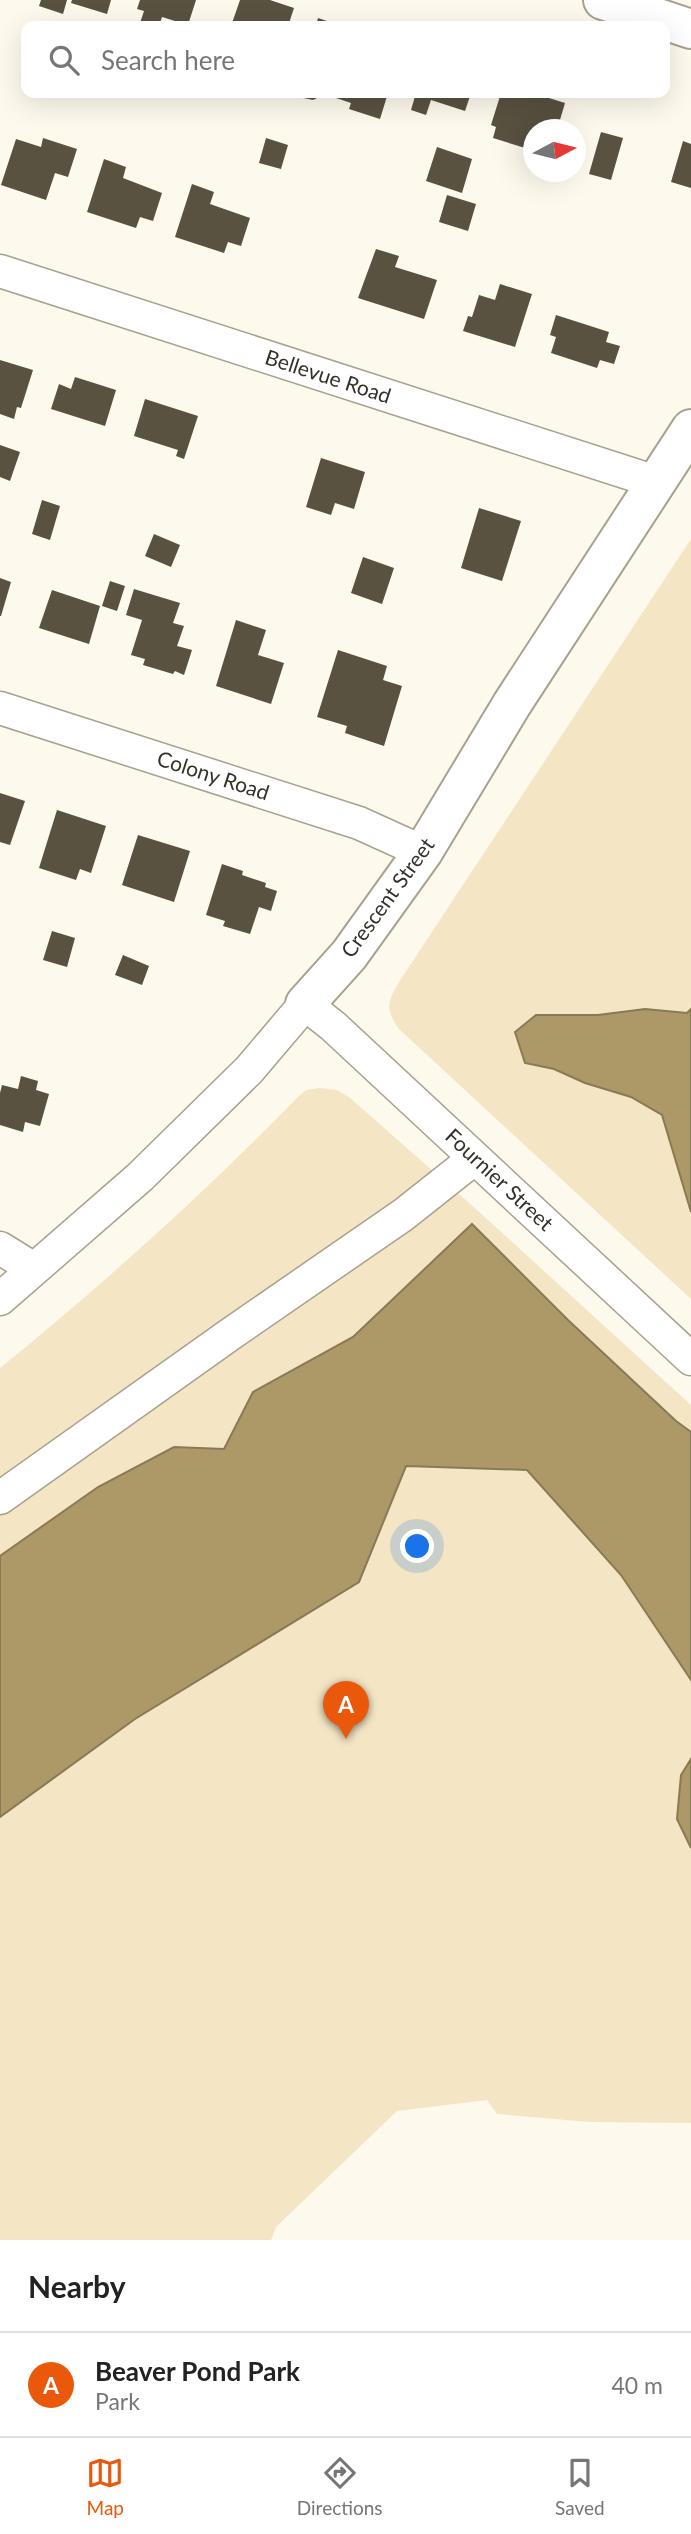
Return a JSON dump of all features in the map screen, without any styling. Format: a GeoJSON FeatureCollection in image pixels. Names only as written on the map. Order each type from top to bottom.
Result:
{"type":"FeatureCollection","features":[{"type":"Feature","properties":{"kind":"main road"},"geometry":{"type":"LineString","coordinates":[[603,0],[667,21]]}},
{"type":"Feature","properties":{"kind":"main road"},"geometry":{"type":"LineString","coordinates":[[670,22],[691,29]]}},
{"type":"Feature","properties":{"kind":"main road","name":"Crescent Street"},"geometry":{"type":"LineString","coordinates":[[305,1004],[349,955],[424,852],[512,704],[691,429]]}},
{"type":"Feature","properties":{"kind":"street","name":"Bellevue Road"},"geometry":{"type":"LineString","coordinates":[[0,271],[656,482]]}},
{"type":"Feature","properties":{"kind":"street","name":"Colony Road"},"geometry":{"type":"LineString","coordinates":[[0,708],[359,823],[424,852]]}},
{"type":"Feature","properties":{"kind":"street","name":"Fournier Street"},"geometry":{"type":"LineString","coordinates":[[305,1004],[691,1359]]}},
{"type":"Feature","properties":{"kind":"street","name":"Crescent Street"},"geometry":{"type":"LineString","coordinates":[[0,1299],[137,1180],[239,1080],[305,1004]]}},
{"type":"Feature","properties":{"kind":"street"},"geometry":{"type":"LineString","coordinates":[[0,1497],[232,1332],[403,1215],[475,1158]]}},
{"type":"Feature","properties":{"kind":"street"},"geometry":{"type":"LineString","coordinates":[[0,1248],[34,1269]]}},
{"type":"Feature","properties":{"kind":"shaded area"},"geometry":{"type":"Polygon","coordinates":[[[691,539],[691,1299],[399,1029],[391,1015],[390,1004],[401,979],[691,539]]]}},
{"type":"Feature","properties":{"kind":"shaded area"},"geometry":{"type":"Polygon","coordinates":[[[645,1009],[687,1013],[691,1009],[691,1212],[662,1115],[631,1097],[585,1083],[554,1069],[525,1063],[515,1032],[536,1015],[598,1015],[645,1009]]]}},
{"type":"Feature","properties":{"kind":"shaded area"},"geometry":{"type":"Polygon","coordinates":[[[306,1090],[337,1090],[349,1097],[691,1405],[691,2123],[590,2122],[497,2114],[487,2100],[397,2111],[276,2227],[271,2240],[0,2240],[0,1368],[153,1237],[306,1090]]]}},
{"type":"Feature","properties":{"kind":"shaded area"},"geometry":{"type":"Polygon","coordinates":[[[472,1224],[568,1320],[691,1432],[691,1680],[621,1575],[527,1470],[406,1466],[359,1582],[135,1719],[0,1817],[0,1556],[98,1487],[174,1447],[224,1449],[253,1392],[353,1337],[472,1224]]]}},
{"type":"Feature","properties":{"kind":"shaded area"},"geometry":{"type":"Polygon","coordinates":[[[691,1759],[691,1848],[677,1819],[681,1775],[691,1759]]]}},
{"type":"Feature","properties":{"kind":"building"},"geometry":{"type":"Polygon","coordinates":[[[41,0],[67,0],[63,14],[39,6],[41,0]]]}},
{"type":"Feature","properties":{"kind":"building"},"geometry":{"type":"Polygon","coordinates":[[[72,0],[111,0],[107,14],[71,3],[72,0]]]}},
{"type":"Feature","properties":{"kind":"building"},"geometry":{"type":"Polygon","coordinates":[[[140,0],[196,0],[189,21],[162,17],[161,21],[141,21],[144,11],[137,9],[140,0]]]}},
{"type":"Feature","properties":{"kind":"building"},"geometry":{"type":"Polygon","coordinates":[[[240,0],[270,0],[294,8],[290,21],[233,21],[240,0]]]}},
{"type":"Feature","properties":{"kind":"building"},"geometry":{"type":"Polygon","coordinates":[[[336,98],[386,98],[380,119],[349,109],[351,103],[336,98]]]}},
{"type":"Feature","properties":{"kind":"building"},"geometry":{"type":"Polygon","coordinates":[[[415,98],[469,98],[465,111],[431,100],[426,115],[411,110],[415,98]]]}},
{"type":"Feature","properties":{"kind":"building"},"geometry":{"type":"Polygon","coordinates":[[[499,98],[549,98],[565,103],[560,119],[523,119],[523,147],[493,138],[496,127],[491,125],[499,98]]]}},
{"type":"Feature","properties":{"kind":"building"},"geometry":{"type":"Polygon","coordinates":[[[601,132],[623,138],[611,180],[589,174],[601,132]]]}},
{"type":"Feature","properties":{"kind":"building"},"geometry":{"type":"Polygon","coordinates":[[[43,138],[77,149],[68,177],[55,173],[46,200],[1,185],[16,139],[41,147],[43,138]]]}},
{"type":"Feature","properties":{"kind":"building"},"geometry":{"type":"Polygon","coordinates":[[[266,138],[288,145],[281,169],[259,163],[266,138]]]}},
{"type":"Feature","properties":{"kind":"building"},"geometry":{"type":"Polygon","coordinates":[[[683,141],[691,144],[691,188],[671,182],[683,141]]]}},
{"type":"Feature","properties":{"kind":"building"},"geometry":{"type":"Polygon","coordinates":[[[437,147],[472,159],[462,193],[426,181],[437,147]]]}},
{"type":"Feature","properties":{"kind":"building"},"geometry":{"type":"Polygon","coordinates":[[[104,159],[126,167],[123,178],[162,193],[153,221],[140,217],[136,228],[87,212],[104,159]]]}},
{"type":"Feature","properties":{"kind":"building"},"geometry":{"type":"Polygon","coordinates":[[[192,184],[214,192],[210,204],[250,218],[241,246],[228,242],[224,253],[175,237],[192,184]]]}},
{"type":"Feature","properties":{"kind":"building"},"geometry":{"type":"Polygon","coordinates":[[[447,195],[476,204],[468,231],[439,222],[447,195]]]}},
{"type":"Feature","properties":{"kind":"building"},"geometry":{"type":"Polygon","coordinates":[[[376,249],[399,256],[395,267],[437,280],[424,319],[358,298],[376,249]]]}},
{"type":"Feature","properties":{"kind":"building"},"geometry":{"type":"Polygon","coordinates":[[[500,284],[532,294],[515,347],[463,331],[468,316],[472,317],[479,295],[495,300],[500,284]]]}},
{"type":"Feature","properties":{"kind":"building"},"geometry":{"type":"Polygon","coordinates":[[[556,315],[609,332],[606,342],[620,346],[614,364],[600,360],[597,368],[551,353],[556,337],[550,335],[556,315]]]}},
{"type":"Feature","properties":{"kind":"building"},"geometry":{"type":"Polygon","coordinates":[[[0,360],[33,370],[21,408],[17,407],[14,419],[0,414],[0,360]]]}},
{"type":"Feature","properties":{"kind":"building"},"geometry":{"type":"Polygon","coordinates":[[[75,377],[116,390],[105,426],[51,409],[59,384],[71,389],[75,377]]]}},
{"type":"Feature","properties":{"kind":"building"},"geometry":{"type":"Polygon","coordinates":[[[145,399],[198,416],[184,459],[176,456],[178,450],[134,436],[145,399]]]}},
{"type":"Feature","properties":{"kind":"building"},"geometry":{"type":"Polygon","coordinates":[[[0,445],[20,452],[10,481],[0,477],[0,445]]]}},
{"type":"Feature","properties":{"kind":"building"},"geometry":{"type":"Polygon","coordinates":[[[321,458],[365,472],[354,509],[335,503],[331,515],[306,507],[321,458]]]}},
{"type":"Feature","properties":{"kind":"building"},"geometry":{"type":"Polygon","coordinates":[[[42,500],[60,506],[50,540],[32,534],[42,500]]]}},
{"type":"Feature","properties":{"kind":"building"},"geometry":{"type":"Polygon","coordinates":[[[479,508],[521,521],[502,581],[461,568],[479,508]]]}},
{"type":"Feature","properties":{"kind":"building"},"geometry":{"type":"Polygon","coordinates":[[[154,534],[180,545],[171,567],[145,556],[154,534]]]}},
{"type":"Feature","properties":{"kind":"building"},"geometry":{"type":"Polygon","coordinates":[[[363,557],[394,568],[382,604],[351,593],[363,557]]]}},
{"type":"Feature","properties":{"kind":"building"},"geometry":{"type":"Polygon","coordinates":[[[0,578],[11,582],[1,616],[0,616],[0,578]]]}},
{"type":"Feature","properties":{"kind":"building"},"geometry":{"type":"Polygon","coordinates":[[[110,581],[125,586],[117,611],[102,606],[110,581]]]}},
{"type":"Feature","properties":{"kind":"building"},"geometry":{"type":"Polygon","coordinates":[[[134,589],[180,603],[173,623],[184,626],[177,646],[192,650],[184,675],[143,665],[145,659],[131,655],[142,620],[126,615],[134,589]]]}},
{"type":"Feature","properties":{"kind":"building"},"geometry":{"type":"Polygon","coordinates":[[[52,590],[100,606],[89,644],[39,628],[52,590]]]}},
{"type":"Feature","properties":{"kind":"building"},"geometry":{"type":"Polygon","coordinates":[[[236,620],[266,630],[258,655],[284,663],[271,704],[216,686],[236,620]]]}},
{"type":"Feature","properties":{"kind":"building"},"geometry":{"type":"Polygon","coordinates":[[[338,650],[387,666],[383,680],[402,686],[384,746],[345,733],[347,726],[317,717],[338,650]]]}},
{"type":"Feature","properties":{"kind":"building"},"geometry":{"type":"Polygon","coordinates":[[[0,793],[25,801],[10,845],[0,842],[0,793]]]}},
{"type":"Feature","properties":{"kind":"building"},"geometry":{"type":"Polygon","coordinates":[[[57,810],[106,826],[91,873],[80,869],[76,880],[39,868],[57,810]]]}},
{"type":"Feature","properties":{"kind":"building"},"geometry":{"type":"Polygon","coordinates":[[[138,835],[190,851],[174,902],[122,885],[138,835]]]}},
{"type":"Feature","properties":{"kind":"building"},"geometry":{"type":"Polygon","coordinates":[[[222,864],[243,871],[242,875],[266,883],[265,887],[277,891],[271,911],[259,907],[250,934],[223,926],[225,921],[206,915],[222,864]]]}},
{"type":"Feature","properties":{"kind":"building"},"geometry":{"type":"Polygon","coordinates":[[[52,931],[75,938],[67,967],[43,960],[52,931]]]}},
{"type":"Feature","properties":{"kind":"building"},"geometry":{"type":"Polygon","coordinates":[[[123,955],[149,966],[142,985],[115,975],[123,955]]]}},
{"type":"Feature","properties":{"kind":"building"},"geometry":{"type":"Polygon","coordinates":[[[21,1076],[38,1081],[36,1090],[49,1094],[40,1126],[25,1122],[23,1132],[0,1125],[2,1085],[18,1089],[21,1076]]]}},
{"type":"Feature","properties":{"kind":"place","name":"Beaver Pond Park"},"geometry":{"type":"Point","coordinates":[346,1739]}}]}
